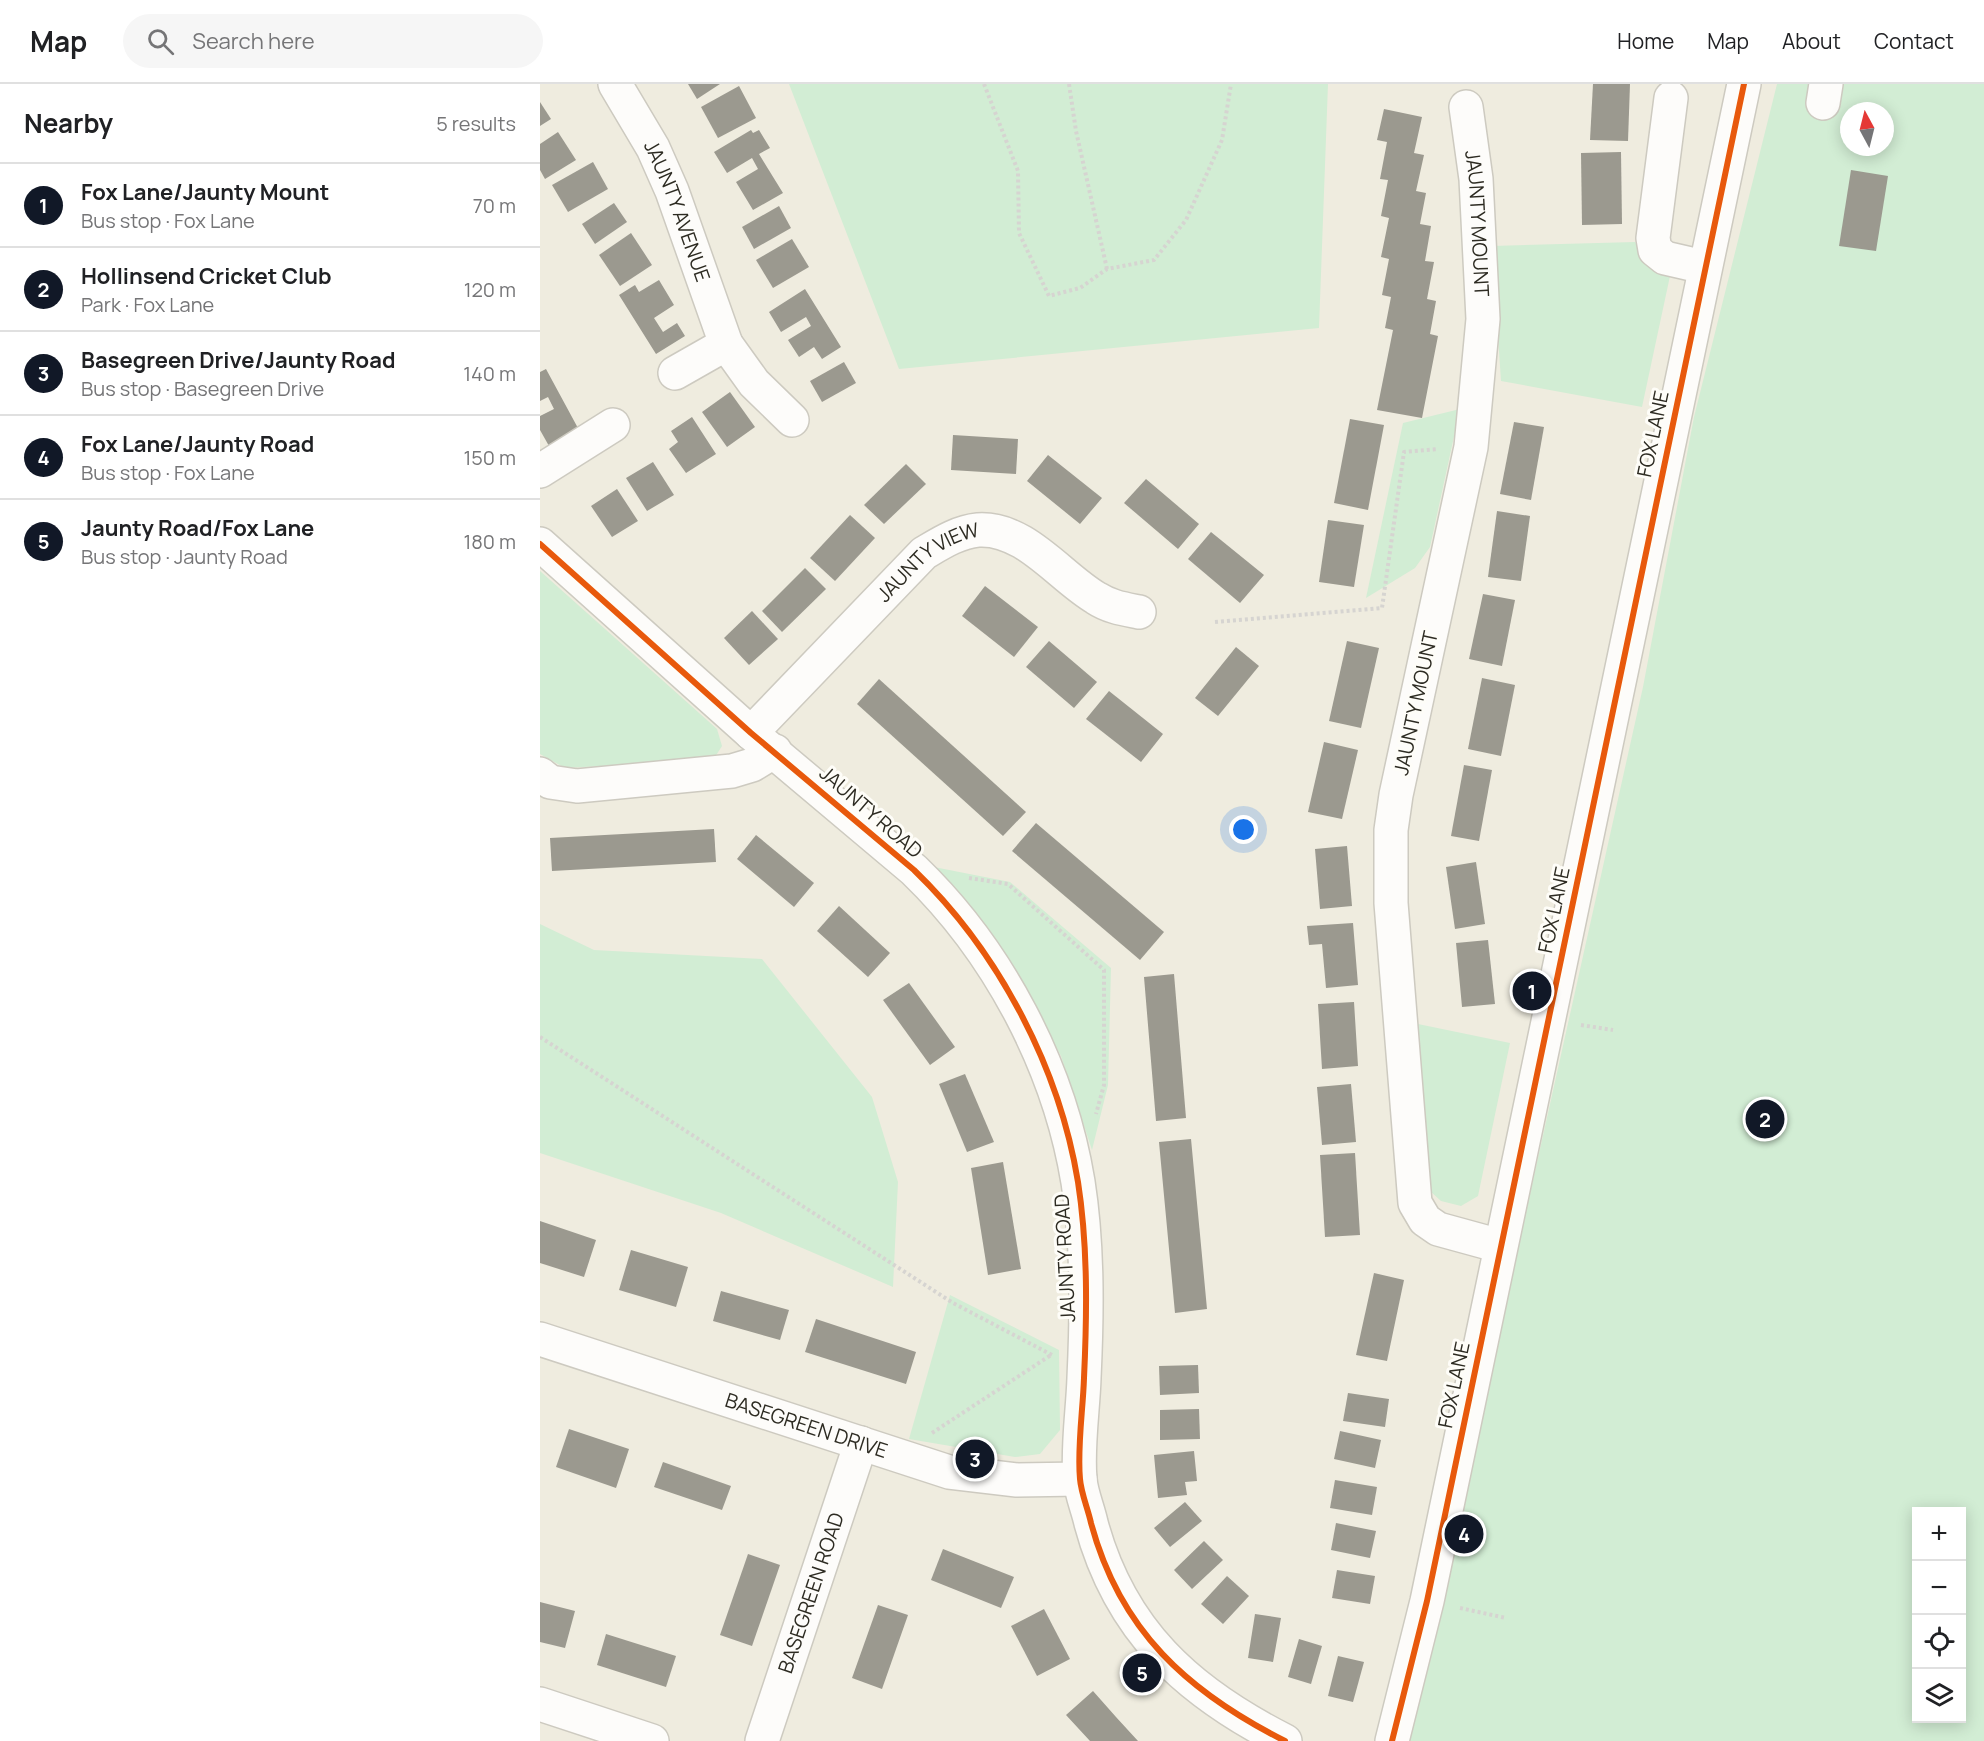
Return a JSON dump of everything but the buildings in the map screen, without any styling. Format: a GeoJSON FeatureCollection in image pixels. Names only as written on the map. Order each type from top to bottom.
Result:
{"type":"FeatureCollection","features":[{"type":"Feature","properties":{"kind":"street","name":"JAUNTY AVENUE"},"geometry":{"type":"LineString","coordinates":[[615,84],[653,148],[672,191],[726,344],[754,383],[792,420]]}},
{"type":"Feature","properties":{"kind":"street","name":"FOX LANE"},"geometry":{"type":"LineString","coordinates":[[1392,1741],[1427,1601],[1744,84]]}},
{"type":"Feature","properties":{"kind":"street"},"geometry":{"type":"LineString","coordinates":[[1671,98],[1653,238],[1655,250],[1665,258],[1704,267]]}},
{"type":"Feature","properties":{"kind":"street","name":"JAUNTY MOUNT"},"geometry":{"type":"LineString","coordinates":[[1466,107],[1476,178],[1483,318],[1471,447],[1396,795],[1391,830],[1391,903],[1415,1203],[1425,1220],[1438,1229],[1500,1246]]}},
{"type":"Feature","properties":{"kind":"street"},"geometry":{"type":"LineString","coordinates":[[675,373],[726,344]]}},
{"type":"Feature","properties":{"kind":"street"},"geometry":{"type":"LineString","coordinates":[[540,471],[613,425]]}},
{"type":"Feature","properties":{"kind":"street","name":"JAUNTY VIEW"},"geometry":{"type":"LineString","coordinates":[[763,742],[924,553],[951,537],[979,530],[1002,534],[1024,544],[1095,598],[1114,607],[1140,612]]}},
{"type":"Feature","properties":{"kind":"street","name":"JAUNTY ROAD"},"geometry":{"type":"LineString","coordinates":[[540,544],[763,742],[914,870],[944,901],[996,969],[1044,1068],[1064,1125],[1078,1181],[1084,1240],[1085,1371],[1080,1479],[1100,1551],[1117,1590],[1147,1640],[1192,1683],[1246,1722],[1285,1741]]}},
{"type":"Feature","properties":{"kind":"street"},"geometry":{"type":"LineString","coordinates":[[540,774],[550,782],[576,786],[732,771],[753,765],[763,742]]}},
{"type":"Feature","properties":{"kind":"street","name":"BASEGREEN DRIVE"},"geometry":{"type":"LineString","coordinates":[[540,1339],[949,1472],[1017,1480],[1080,1479]]}},
{"type":"Feature","properties":{"kind":"street","name":"BASEGREEN ROAD"},"geometry":{"type":"LineString","coordinates":[[762,1741],[861,1443]]}},
{"type":"Feature","properties":{"kind":"street"},"geometry":{"type":"LineString","coordinates":[[540,1704],[652,1741]]}},
{"type":"Feature","properties":{"kind":"path"},"geometry":{"type":"LineString","coordinates":[[984,84],[1018,171],[1019,233],[1049,296],[1080,288],[1107,269],[1154,260],[1186,220],[1222,140],[1231,84]]}},
{"type":"Feature","properties":{"kind":"path"},"geometry":{"type":"LineString","coordinates":[[1069,84],[1076,132],[1107,269]]}},
{"type":"Feature","properties":{"kind":"path"},"geometry":{"type":"LineString","coordinates":[[1215,622],[1382,608],[1404,452],[1471,447]]}},
{"type":"Feature","properties":{"kind":"path"},"geometry":{"type":"LineString","coordinates":[[914,870],[1008,884],[1104,970],[1104,1085],[1093,1125]]}},
{"type":"Feature","properties":{"kind":"path"},"geometry":{"type":"LineString","coordinates":[[1579,1025],[1613,1030]]}},
{"type":"Feature","properties":{"kind":"path"},"geometry":{"type":"LineString","coordinates":[[540,1037],[953,1303],[1085,1371]]}},
{"type":"Feature","properties":{"kind":"path"},"geometry":{"type":"LineString","coordinates":[[897,1455],[1052,1354]]}},
{"type":"Feature","properties":{"kind":"path"},"geometry":{"type":"LineString","coordinates":[[1427,1601],[1506,1618]]}},
{"type":"Feature","properties":{"kind":"green space"},"geometry":{"type":"Polygon","coordinates":[[[789,84],[1328,84],[1319,328],[899,369],[789,84]]]}},
{"type":"Feature","properties":{"kind":"green space"},"geometry":{"type":"Polygon","coordinates":[[[1777,84],[1984,84],[1984,1741],[1408,1741],[1643,687],[1694,417],[1777,84]]]}},
{"type":"Feature","properties":{"kind":"green space"},"geometry":{"type":"Polygon","coordinates":[[[1635,242],[1649,266],[1670,276],[1642,407],[1501,381],[1492,246],[1635,242]]]}},
{"type":"Feature","properties":{"kind":"green space"},"geometry":{"type":"Polygon","coordinates":[[[1460,409],[1430,547],[1415,568],[1366,598],[1403,423],[1460,409]]]}},
{"type":"Feature","properties":{"kind":"green space"},"geometry":{"type":"Polygon","coordinates":[[[540,571],[717,729],[722,746],[713,760],[565,768],[540,754],[540,571]]]}},
{"type":"Feature","properties":{"kind":"green space"},"geometry":{"type":"Polygon","coordinates":[[[934,867],[1010,882],[1111,968],[1108,1085],[1092,1150],[1061,1056],[1010,964],[975,913],[934,867]]]}},
{"type":"Feature","properties":{"kind":"green space"},"geometry":{"type":"Polygon","coordinates":[[[540,924],[594,950],[762,959],[872,1097],[898,1182],[893,1287],[721,1213],[540,1153],[540,924]]]}},
{"type":"Feature","properties":{"kind":"green space"},"geometry":{"type":"Polygon","coordinates":[[[1418,1024],[1510,1043],[1478,1196],[1461,1206],[1441,1201],[1429,1190],[1418,1024]]]}},
{"type":"Feature","properties":{"kind":"green space"},"geometry":{"type":"Polygon","coordinates":[[[950,1295],[1059,1350],[1060,1430],[1040,1454],[1015,1457],[909,1439],[950,1295]]]}},
{"type":"Feature","properties":{"kind":"cycle path"},"geometry":{"type":"LineString","coordinates":[[1392,1741],[1427,1601],[1744,84]]}},
{"type":"Feature","properties":{"kind":"cycle path"},"geometry":{"type":"LineString","coordinates":[[540,544],[751,733],[914,870],[944,902],[998,974],[1040,1054],[1069,1139],[1078,1182],[1084,1231],[1086,1305],[1079,1455],[1080,1479],[1091,1523],[1104,1561],[1120,1596],[1140,1627],[1162,1654],[1218,1701],[1285,1741]]}},
{"type":"Feature","properties":{"kind":"place","name":"Fox Lane/Jaunty Mount"},"geometry":{"type":"Point","coordinates":[1532,991]}},
{"type":"Feature","properties":{"kind":"place","name":"Hollinsend Cricket Club"},"geometry":{"type":"Point","coordinates":[1765,1119]}},
{"type":"Feature","properties":{"kind":"place","name":"Basegreen Drive/Jaunty Road"},"geometry":{"type":"Point","coordinates":[975,1459]}},
{"type":"Feature","properties":{"kind":"place","name":"Fox Lane/Jaunty Road"},"geometry":{"type":"Point","coordinates":[1464,1534]}},
{"type":"Feature","properties":{"kind":"place","name":"Jaunty Road/Fox Lane"},"geometry":{"type":"Point","coordinates":[1142,1673]}}]}
